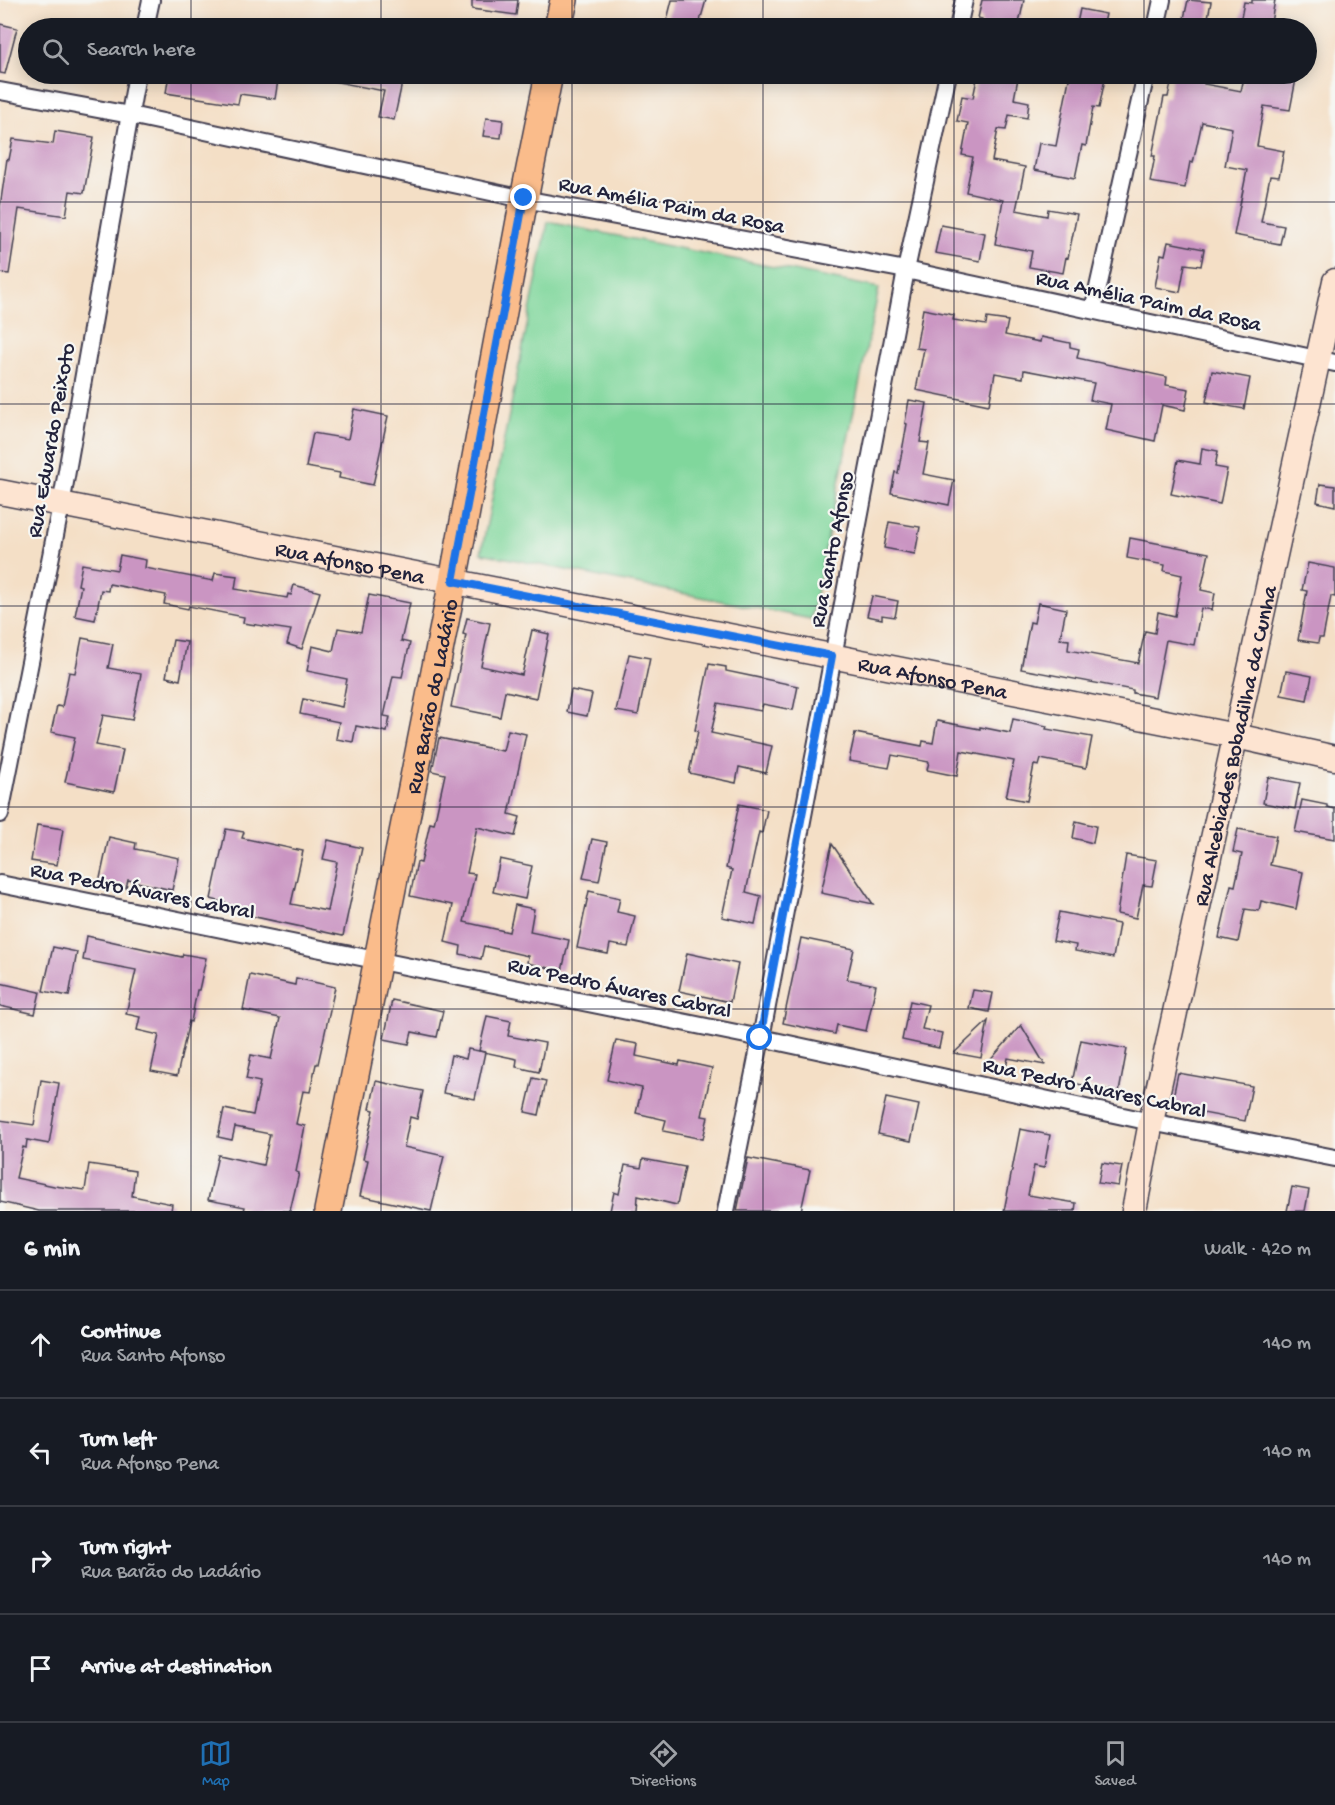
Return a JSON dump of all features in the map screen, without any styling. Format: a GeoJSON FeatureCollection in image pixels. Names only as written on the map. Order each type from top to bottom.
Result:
{"type":"FeatureCollection","features":[{"type":"Feature","properties":{"kind":"main road"},"geometry":{"type":"LineString","coordinates":[[560,18],[564,0]]}},
{"type":"Feature","properties":{"kind":"main road","name":"Rua Barão do Ladário"},"geometry":{"type":"LineString","coordinates":[[328,1211],[453,581],[547,84]]}},
{"type":"Feature","properties":{"kind":"street"},"geometry":{"type":"LineString","coordinates":[[147,18],[151,0]]}},
{"type":"Feature","properties":{"kind":"street"},"geometry":{"type":"LineString","coordinates":[[960,18],[964,0]]}},
{"type":"Feature","properties":{"kind":"street"},"geometry":{"type":"LineString","coordinates":[[1158,18],[1162,0]]}},
{"type":"Feature","properties":{"kind":"street","name":"Rua Eduardo Peixoto"},"geometry":{"type":"LineString","coordinates":[[0,814],[61,505],[135,84]]}},
{"type":"Feature","properties":{"kind":"street","name":"Rua Santo Afonso"},"geometry":{"type":"LineString","coordinates":[[726,1211],[906,270],[946,84]]}},
{"type":"Feature","properties":{"kind":"street"},"geometry":{"type":"LineString","coordinates":[[1093,310],[1144,84]]}},
{"type":"Feature","properties":{"kind":"street","name":"Rua Amélia Paim da Rosa"},"geometry":{"type":"LineString","coordinates":[[0,91],[524,198],[906,270],[1327,360]]}},
{"type":"Feature","properties":{"kind":"street","name":"Rua Alcebiades Bobadilha da Cunha"},"geometry":{"type":"LineString","coordinates":[[1134,1211],[1151,1122],[1236,736],[1327,360],[1335,281]]}},
{"type":"Feature","properties":{"kind":"street","name":"Rua Afonso Pena"},"geometry":{"type":"LineString","coordinates":[[0,492],[1236,736],[1335,758]]}},
{"type":"Feature","properties":{"kind":"street","name":"Rua Pedro Ávares Cabral"},"geometry":{"type":"LineString","coordinates":[[0,884],[378,959],[1151,1122],[1335,1158]]}},
{"type":"Feature","properties":{"kind":"green space"},"geometry":{"type":"Polygon","coordinates":[[[548,222],[879,288],[811,619],[481,553],[548,222]]]}},
{"type":"Feature","properties":{"kind":"building"},"geometry":{"type":"Polygon","coordinates":[[[472,0],[518,0],[516,15],[472,9],[472,0]]]}},
{"type":"Feature","properties":{"kind":"building"},"geometry":{"type":"Polygon","coordinates":[[[672,0],[706,0],[701,18],[668,18],[672,0]]]}},
{"type":"Feature","properties":{"kind":"building"},"geometry":{"type":"Polygon","coordinates":[[[982,0],[1024,0],[1020,18],[978,18],[982,0]]]}},
{"type":"Feature","properties":{"kind":"building"},"geometry":{"type":"Polygon","coordinates":[[[1188,0],[1211,2],[1208,18],[1184,18],[1188,0]]]}},
{"type":"Feature","properties":{"kind":"building"},"geometry":{"type":"Polygon","coordinates":[[[1252,0],[1275,0],[1272,18],[1241,18],[1244,2],[1252,3],[1252,0]]]}},
{"type":"Feature","properties":{"kind":"building"},"geometry":{"type":"Polygon","coordinates":[[[1080,9],[1106,14],[1105,18],[1078,18],[1080,9]]]}},
{"type":"Feature","properties":{"kind":"building"},"geometry":{"type":"Polygon","coordinates":[[[0,24],[17,28],[5,74],[0,73],[0,24]]]}},
{"type":"Feature","properties":{"kind":"building"},"geometry":{"type":"Polygon","coordinates":[[[167,84],[277,84],[275,99],[240,94],[238,104],[166,93],[167,84]]]}},
{"type":"Feature","properties":{"kind":"building"},"geometry":{"type":"Polygon","coordinates":[[[348,84],[402,84],[394,120],[378,117],[384,91],[348,84]]]}},
{"type":"Feature","properties":{"kind":"building"},"geometry":{"type":"Polygon","coordinates":[[[976,84],[1017,84],[1014,99],[1029,102],[1027,118],[1009,115],[1006,130],[998,129],[992,161],[1025,167],[1016,210],[1047,216],[1048,209],[1077,214],[1063,273],[1029,267],[1032,251],[995,244],[1003,200],[966,192],[973,157],[962,155],[968,123],[957,121],[962,96],[973,98],[976,84]]]}},
{"type":"Feature","properties":{"kind":"building"},"geometry":{"type":"Polygon","coordinates":[[[1068,84],[1104,84],[1099,108],[1093,107],[1086,146],[1082,145],[1075,178],[1034,170],[1039,143],[1056,146],[1068,84]]]}},
{"type":"Feature","properties":{"kind":"building"},"geometry":{"type":"Polygon","coordinates":[[[1171,84],[1204,84],[1241,91],[1243,84],[1295,84],[1290,110],[1264,106],[1257,146],[1284,151],[1279,177],[1270,176],[1261,222],[1284,226],[1280,244],[1234,235],[1247,170],[1225,166],[1232,128],[1202,122],[1185,188],[1150,182],[1155,156],[1152,156],[1164,97],[1168,97],[1171,84]]]}},
{"type":"Feature","properties":{"kind":"building"},"geometry":{"type":"Polygon","coordinates":[[[486,118],[503,120],[501,138],[483,136],[486,118]]]}},
{"type":"Feature","properties":{"kind":"building"},"geometry":{"type":"Polygon","coordinates":[[[55,131],[94,137],[84,193],[70,191],[66,216],[19,209],[9,274],[0,273],[0,207],[7,159],[9,160],[13,139],[53,144],[55,131]]]}},
{"type":"Feature","properties":{"kind":"building"},"geometry":{"type":"Polygon","coordinates":[[[941,225],[985,233],[980,261],[935,253],[941,225]]]}},
{"type":"Feature","properties":{"kind":"building"},"geometry":{"type":"Polygon","coordinates":[[[1168,242],[1204,249],[1201,266],[1185,264],[1180,292],[1155,287],[1161,254],[1165,255],[1168,242]]]}},
{"type":"Feature","properties":{"kind":"building"},"geometry":{"type":"Polygon","coordinates":[[[923,309],[954,315],[953,320],[986,325],[987,318],[1008,321],[1005,335],[1040,342],[1041,337],[1070,343],[1070,347],[1079,349],[1077,358],[1167,377],[1166,385],[1189,389],[1185,410],[1162,405],[1155,441],[1106,430],[1111,404],[1090,400],[1094,383],[1024,370],[1023,378],[995,373],[989,405],[916,390],[924,349],[916,348],[923,309]]]}},
{"type":"Feature","properties":{"kind":"building"},"geometry":{"type":"Polygon","coordinates":[[[1212,371],[1250,378],[1244,409],[1206,402],[1212,371]]]}},
{"type":"Feature","properties":{"kind":"building"},"geometry":{"type":"Polygon","coordinates":[[[909,400],[927,403],[920,442],[929,443],[923,474],[954,480],[949,505],[891,493],[895,472],[898,473],[909,400]]]}},
{"type":"Feature","properties":{"kind":"building"},"geometry":{"type":"Polygon","coordinates":[[[354,409],[388,416],[373,485],[339,478],[340,473],[306,467],[313,433],[348,439],[354,409]]]}},
{"type":"Feature","properties":{"kind":"building"},"geometry":{"type":"Polygon","coordinates":[[[1202,448],[1218,451],[1215,467],[1227,469],[1220,504],[1171,494],[1178,460],[1200,464],[1202,448]]]}},
{"type":"Feature","properties":{"kind":"building"},"geometry":{"type":"Polygon","coordinates":[[[1320,484],[1335,486],[1335,506],[1317,502],[1320,484]]]}},
{"type":"Feature","properties":{"kind":"building"},"geometry":{"type":"Polygon","coordinates":[[[889,522],[920,527],[915,554],[884,548],[889,522]]]}},
{"type":"Feature","properties":{"kind":"building"},"geometry":{"type":"Polygon","coordinates":[[[1130,538],[1209,553],[1201,590],[1215,593],[1212,610],[1201,608],[1194,645],[1166,640],[1155,697],[1133,693],[1133,690],[1021,669],[1030,622],[1034,623],[1038,603],[1066,609],[1060,639],[1069,640],[1068,650],[1138,663],[1145,631],[1155,633],[1158,612],[1175,616],[1182,575],[1164,571],[1165,565],[1127,558],[1130,538]]]}},
{"type":"Feature","properties":{"kind":"building"},"geometry":{"type":"Polygon","coordinates":[[[120,555],[146,560],[145,568],[213,581],[215,573],[237,576],[235,589],[287,598],[288,594],[291,595],[294,585],[320,592],[302,649],[287,644],[291,630],[243,623],[244,617],[189,606],[188,609],[164,604],[166,595],[109,584],[108,591],[101,590],[95,620],[75,616],[81,586],[78,585],[82,564],[117,570],[120,555]]]}},
{"type":"Feature","properties":{"kind":"building"},"geometry":{"type":"Polygon","coordinates":[[[1308,563],[1335,568],[1335,597],[1331,596],[1323,638],[1319,638],[1318,643],[1298,640],[1307,591],[1302,590],[1308,563]]]}},
{"type":"Feature","properties":{"kind":"building"},"geometry":{"type":"Polygon","coordinates":[[[369,595],[410,603],[401,641],[410,643],[402,677],[393,676],[384,716],[390,717],[387,732],[356,726],[353,742],[336,739],[339,722],[300,714],[303,699],[342,707],[347,679],[307,671],[312,646],[333,651],[338,628],[361,632],[369,595]]]}},
{"type":"Feature","properties":{"kind":"building"},"geometry":{"type":"Polygon","coordinates":[[[872,596],[898,601],[895,617],[882,615],[882,619],[867,616],[872,596]]]}},
{"type":"Feature","properties":{"kind":"building"},"geometry":{"type":"Polygon","coordinates":[[[467,618],[490,623],[481,666],[522,675],[532,630],[549,634],[536,698],[505,691],[500,717],[451,707],[466,635],[463,634],[467,618]]]}},
{"type":"Feature","properties":{"kind":"building"},"geometry":{"type":"Polygon","coordinates":[[[82,638],[113,644],[108,668],[141,674],[132,720],[103,715],[96,745],[123,750],[114,792],[65,782],[75,737],[51,732],[57,706],[62,707],[69,672],[75,673],[82,638]]]}},
{"type":"Feature","properties":{"kind":"building"},"geometry":{"type":"Polygon","coordinates":[[[173,640],[187,642],[180,680],[166,677],[173,640]]]}},
{"type":"Feature","properties":{"kind":"building"},"geometry":{"type":"Polygon","coordinates":[[[629,654],[650,658],[638,715],[616,711],[629,654]]]}},
{"type":"Feature","properties":{"kind":"building"},"geometry":{"type":"Polygon","coordinates":[[[709,664],[726,667],[726,671],[798,686],[793,710],[763,704],[761,711],[718,703],[711,733],[772,746],[766,773],[739,767],[736,783],[689,773],[698,731],[695,730],[709,664]]]}},
{"type":"Feature","properties":{"kind":"building"},"geometry":{"type":"Polygon","coordinates":[[[1286,671],[1312,676],[1307,700],[1281,695],[1286,671]]]}},
{"type":"Feature","properties":{"kind":"building"},"geometry":{"type":"Polygon","coordinates":[[[571,690],[592,694],[587,716],[567,712],[571,690]]]}},
{"type":"Feature","properties":{"kind":"building"},"geometry":{"type":"Polygon","coordinates":[[[1013,719],[1047,726],[1046,729],[1092,737],[1086,768],[1041,759],[1039,766],[1034,765],[1027,801],[1006,797],[1014,761],[961,751],[957,776],[927,770],[929,762],[892,755],[889,768],[849,761],[855,733],[922,746],[923,741],[933,743],[937,721],[1010,733],[1013,719]]]}},
{"type":"Feature","properties":{"kind":"building"},"geometry":{"type":"Polygon","coordinates":[[[508,730],[526,734],[509,814],[520,817],[515,836],[477,827],[467,873],[475,874],[464,922],[509,932],[515,905],[534,909],[530,932],[569,940],[562,971],[527,963],[528,956],[484,946],[481,959],[460,954],[461,946],[445,942],[453,905],[410,896],[417,862],[421,863],[430,823],[434,824],[445,774],[432,771],[439,738],[503,751],[508,730]]]}},
{"type":"Feature","properties":{"kind":"building"},"geometry":{"type":"Polygon","coordinates":[[[1268,777],[1300,783],[1295,809],[1263,803],[1268,777]]]}},
{"type":"Feature","properties":{"kind":"building"},"geometry":{"type":"Polygon","coordinates":[[[1302,800],[1335,809],[1335,839],[1295,832],[1302,800]]]}},
{"type":"Feature","properties":{"kind":"building"},"geometry":{"type":"Polygon","coordinates":[[[739,804],[767,810],[762,833],[759,832],[746,892],[761,896],[755,924],[722,917],[732,870],[726,868],[739,804]]]}},
{"type":"Feature","properties":{"kind":"building"},"geometry":{"type":"Polygon","coordinates":[[[1076,821],[1096,826],[1093,843],[1073,838],[1076,821]]]}},
{"type":"Feature","properties":{"kind":"building"},"geometry":{"type":"Polygon","coordinates":[[[37,825],[63,829],[57,865],[31,861],[37,825]]]}},
{"type":"Feature","properties":{"kind":"building"},"geometry":{"type":"Polygon","coordinates":[[[226,829],[244,832],[242,838],[303,851],[291,904],[327,911],[337,862],[323,859],[328,840],[362,848],[343,936],[228,911],[229,904],[211,899],[226,829]]]}},
{"type":"Feature","properties":{"kind":"building"},"geometry":{"type":"Polygon","coordinates":[[[1238,829],[1276,836],[1270,865],[1303,872],[1296,909],[1261,901],[1259,911],[1245,909],[1238,942],[1219,938],[1231,885],[1235,886],[1242,854],[1233,852],[1238,829]]]}},
{"type":"Feature","properties":{"kind":"building"},"geometry":{"type":"Polygon","coordinates":[[[109,837],[136,843],[135,849],[179,858],[172,890],[128,880],[126,888],[99,883],[109,837]]]}},
{"type":"Feature","properties":{"kind":"building"},"geometry":{"type":"Polygon","coordinates":[[[592,839],[607,842],[599,881],[583,878],[592,839]]]}},
{"type":"Feature","properties":{"kind":"building"},"geometry":{"type":"Polygon","coordinates":[[[832,844],[873,904],[821,893],[832,844]]]}},
{"type":"Feature","properties":{"kind":"building"},"geometry":{"type":"Polygon","coordinates":[[[1126,855],[1157,860],[1152,886],[1143,885],[1136,918],[1117,914],[1126,855]]]}},
{"type":"Feature","properties":{"kind":"building"},"geometry":{"type":"Polygon","coordinates":[[[500,859],[532,866],[525,899],[493,892],[500,859]]]}},
{"type":"Feature","properties":{"kind":"building"},"geometry":{"type":"Polygon","coordinates":[[[589,891],[620,898],[617,912],[635,916],[628,947],[610,944],[608,954],[577,948],[589,891]]]}},
{"type":"Feature","properties":{"kind":"building"},"geometry":{"type":"Polygon","coordinates":[[[1059,912],[1119,924],[1113,958],[1075,951],[1076,945],[1053,941],[1059,912]]]}},
{"type":"Feature","properties":{"kind":"building"},"geometry":{"type":"Polygon","coordinates":[[[87,936],[182,957],[183,954],[206,958],[177,1076],[151,1071],[159,1035],[137,1030],[140,1017],[126,1014],[136,970],[83,960],[87,936]]]}},
{"type":"Feature","properties":{"kind":"building"},"geometry":{"type":"Polygon","coordinates":[[[801,938],[854,949],[847,979],[876,985],[866,1031],[837,1025],[835,1034],[783,1023],[801,938]]]}},
{"type":"Feature","properties":{"kind":"building"},"geometry":{"type":"Polygon","coordinates":[[[53,947],[77,952],[69,996],[43,991],[53,947]]]}},
{"type":"Feature","properties":{"kind":"building"},"geometry":{"type":"Polygon","coordinates":[[[687,953],[738,964],[730,1002],[679,991],[687,953]]]}},
{"type":"Feature","properties":{"kind":"building"},"geometry":{"type":"Polygon","coordinates":[[[250,975],[295,985],[296,978],[335,987],[318,1064],[316,1064],[310,1092],[303,1091],[296,1124],[305,1126],[296,1172],[299,1173],[290,1211],[244,1211],[245,1207],[208,1200],[218,1155],[263,1165],[270,1134],[235,1127],[232,1140],[218,1137],[224,1109],[253,1115],[260,1082],[246,1079],[251,1055],[271,1059],[280,1018],[243,1010],[250,975]]]}},
{"type":"Feature","properties":{"kind":"building"},"geometry":{"type":"Polygon","coordinates":[[[0,983],[40,992],[35,1014],[0,1006],[0,983]]]}},
{"type":"Feature","properties":{"kind":"building"},"geometry":{"type":"Polygon","coordinates":[[[973,990],[993,993],[989,1012],[969,1008],[973,990]]]}},
{"type":"Feature","properties":{"kind":"building"},"geometry":{"type":"Polygon","coordinates":[[[392,1000],[443,1011],[437,1037],[412,1032],[409,1044],[384,1039],[392,1000]]]}},
{"type":"Feature","properties":{"kind":"building"},"geometry":{"type":"Polygon","coordinates":[[[910,1001],[928,1005],[922,1029],[942,1033],[939,1048],[902,1040],[910,1001]]]}},
{"type":"Feature","properties":{"kind":"building"},"geometry":{"type":"Polygon","coordinates":[[[487,1016],[511,1021],[508,1036],[545,1043],[539,1072],[516,1067],[517,1059],[479,1051],[487,1016]]]}},
{"type":"Feature","properties":{"kind":"building"},"geometry":{"type":"Polygon","coordinates":[[[987,1022],[981,1058],[954,1053],[987,1022]]]}},
{"type":"Feature","properties":{"kind":"building"},"geometry":{"type":"Polygon","coordinates":[[[1021,1025],[1045,1065],[1008,1058],[1006,1068],[987,1064],[1021,1025]]]}},
{"type":"Feature","properties":{"kind":"building"},"geometry":{"type":"Polygon","coordinates":[[[616,1040],[638,1044],[636,1056],[679,1065],[680,1061],[712,1068],[702,1116],[708,1117],[703,1139],[663,1131],[666,1120],[636,1113],[642,1088],[607,1080],[616,1040]]]}},
{"type":"Feature","properties":{"kind":"building"},"geometry":{"type":"Polygon","coordinates":[[[1081,1040],[1127,1049],[1119,1092],[1072,1083],[1081,1040]]]}},
{"type":"Feature","properties":{"kind":"building"},"geometry":{"type":"Polygon","coordinates":[[[468,1049],[485,1052],[475,1099],[443,1093],[451,1055],[466,1059],[468,1049]]]}},
{"type":"Feature","properties":{"kind":"building"},"geometry":{"type":"Polygon","coordinates":[[[1178,1073],[1252,1086],[1245,1121],[1171,1107],[1178,1073]]]}},
{"type":"Feature","properties":{"kind":"building"},"geometry":{"type":"Polygon","coordinates":[[[533,1078],[546,1081],[539,1115],[525,1112],[533,1078]]]}},
{"type":"Feature","properties":{"kind":"building"},"geometry":{"type":"Polygon","coordinates":[[[41,1080],[59,1083],[49,1144],[27,1140],[26,1148],[23,1147],[16,1178],[85,1190],[89,1164],[135,1171],[132,1196],[172,1204],[171,1211],[39,1211],[0,1202],[0,1120],[34,1125],[41,1080]]]}},
{"type":"Feature","properties":{"kind":"building"},"geometry":{"type":"Polygon","coordinates":[[[376,1081],[423,1091],[417,1119],[410,1117],[404,1147],[444,1156],[431,1211],[360,1196],[368,1160],[363,1159],[374,1110],[370,1109],[376,1081]]]}},
{"type":"Feature","properties":{"kind":"building"},"geometry":{"type":"Polygon","coordinates":[[[886,1098],[919,1105],[911,1141],[878,1134],[886,1098]]]}},
{"type":"Feature","properties":{"kind":"building"},"geometry":{"type":"Polygon","coordinates":[[[1020,1129],[1050,1135],[1044,1168],[1034,1166],[1028,1195],[1076,1203],[1075,1211],[1004,1211],[1020,1129]]]}},
{"type":"Feature","properties":{"kind":"building"},"geometry":{"type":"Polygon","coordinates":[[[748,1158],[810,1170],[801,1211],[737,1211],[748,1158]]]}},
{"type":"Feature","properties":{"kind":"building"},"geometry":{"type":"Polygon","coordinates":[[[643,1159],[685,1167],[677,1205],[638,1196],[637,1211],[610,1211],[614,1192],[619,1194],[625,1165],[641,1168],[643,1159]]]}},
{"type":"Feature","properties":{"kind":"building"},"geometry":{"type":"Polygon","coordinates":[[[1102,1163],[1122,1166],[1118,1186],[1098,1183],[1102,1163]]]}},
{"type":"Feature","properties":{"kind":"building"},"geometry":{"type":"Polygon","coordinates":[[[1292,1187],[1309,1190],[1305,1211],[1287,1211],[1292,1187]]]}},
{"type":"Feature","properties":{"kind":"route"},"geometry":{"type":"LineString","coordinates":[[524,198],[453,581],[832,656],[760,1038]]}}]}
